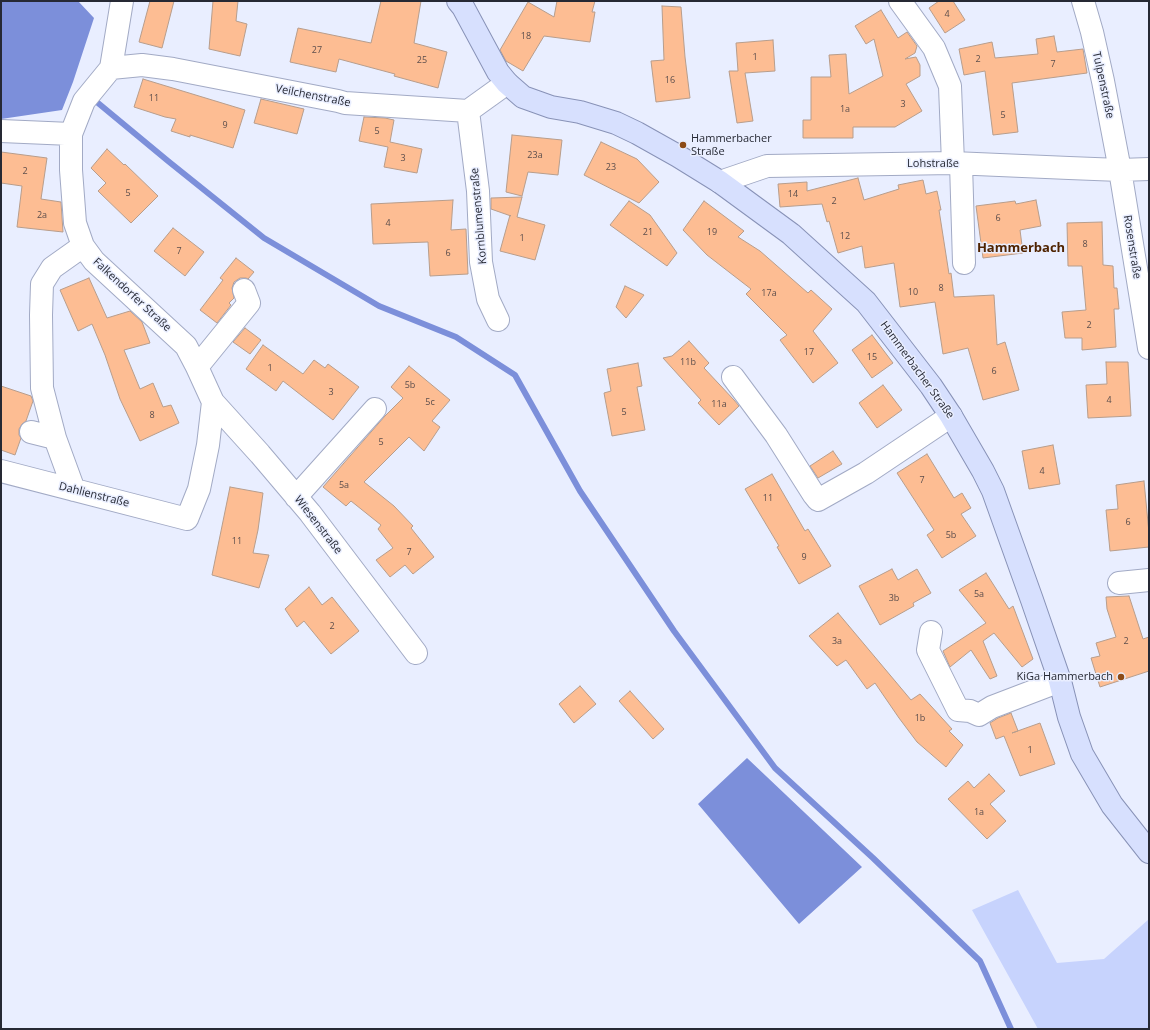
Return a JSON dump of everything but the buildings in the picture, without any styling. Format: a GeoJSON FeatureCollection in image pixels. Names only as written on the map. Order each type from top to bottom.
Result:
{"type":"FeatureCollection","features":[{"type":"Feature","properties":{"kind":"main road","name":"Hammerbacher Straße"},"geometry":{"type":"LineString","coordinates":[[458,1],[463,7],[498,72],[507,83],[523,97],[552,107],[580,112],[616,123],[667,150],[720,182],[791,234],[866,302],[931,386],[951,416],[993,491],[1060,681],[1069,717],[1082,754],[1112,805],[1149,852]]}},
{"type":"Feature","properties":{"kind":"street","name":"Falkendorfer Straße"},"geometry":{"type":"LineString","coordinates":[[122,1],[111,68],[84,101],[71,134],[71,170],[75,223],[83,246],[94,260],[186,346],[213,402]]}},
{"type":"Feature","properties":{"kind":"street"},"geometry":{"type":"LineString","coordinates":[[900,1],[934,48],[950,86],[964,263]]}},
{"type":"Feature","properties":{"kind":"street","name":"Tulpenstraße"},"geometry":{"type":"LineString","coordinates":[[1083,1],[1092,32],[1103,81],[1120,170]]}},
{"type":"Feature","properties":{"kind":"street","name":"Veilchenstraße"},"geometry":{"type":"LineString","coordinates":[[111,68],[142,65],[173,69],[345,103],[468,111]]}},
{"type":"Feature","properties":{"kind":"street"},"geometry":{"type":"LineString","coordinates":[[468,111],[507,83]]}},
{"type":"Feature","properties":{"kind":"street","name":"Kornblumenstraße"},"geometry":{"type":"LineString","coordinates":[[468,111],[478,191],[481,262],[488,299],[498,320]]}},
{"type":"Feature","properties":{"kind":"street"},"geometry":{"type":"LineString","coordinates":[[1,131],[71,134]]}},
{"type":"Feature","properties":{"kind":"street","name":"Lohstraße"},"geometry":{"type":"LineString","coordinates":[[720,182],[767,166],[957,164],[1120,170],[1149,169]]}},
{"type":"Feature","properties":{"kind":"street","name":"Rosenstraße"},"geometry":{"type":"LineString","coordinates":[[1120,170],[1149,348]]}},
{"type":"Feature","properties":{"kind":"street"},"geometry":{"type":"LineString","coordinates":[[74,490],[55,438],[42,388],[42,284],[52,268],[83,246]]}},
{"type":"Feature","properties":{"kind":"street"},"geometry":{"type":"LineString","coordinates":[[197,367],[249,303],[244,290]]}},
{"type":"Feature","properties":{"kind":"street"},"geometry":{"type":"LineString","coordinates":[[732,377],[776,435],[818,500],[866,473],[951,416]]}},
{"type":"Feature","properties":{"kind":"street","name":"Wiesenstraße"},"geometry":{"type":"LineString","coordinates":[[213,402],[310,513],[416,653]]}},
{"type":"Feature","properties":{"kind":"street","name":"Dahlienstraße"},"geometry":{"type":"LineString","coordinates":[[1,471],[187,519],[199,489],[208,445],[213,402]]}},
{"type":"Feature","properties":{"kind":"street"},"geometry":{"type":"LineString","coordinates":[[296,497],[375,409]]}},
{"type":"Feature","properties":{"kind":"street"},"geometry":{"type":"LineString","coordinates":[[31,432],[55,438]]}},
{"type":"Feature","properties":{"kind":"street"},"geometry":{"type":"LineString","coordinates":[[1119,583],[1149,580]]}},
{"type":"Feature","properties":{"kind":"street"},"geometry":{"type":"LineString","coordinates":[[931,632],[928,650],[958,710],[970,711],[979,715],[992,708],[1060,681]]}},
{"type":"Feature","properties":{"kind":"shaded area"},"geometry":{"type":"Polygon","coordinates":[[[1018,890],[1057,963],[1104,959],[1149,919],[1149,1029],[1038,1029],[972,910],[1018,890]]]}},
{"type":"Feature","properties":{"kind":"water"},"geometry":{"type":"Polygon","coordinates":[[[1,1],[78,1],[94,18],[62,110],[1,119],[1,1]]]}},
{"type":"Feature","properties":{"kind":"water"},"geometry":{"type":"Polygon","coordinates":[[[747,758],[862,867],[799,924],[698,804],[747,758]]]}},
{"type":"Feature","properties":{"kind":"waterway"},"geometry":{"type":"LineString","coordinates":[[98,103],[264,238],[379,306],[456,337],[515,375],[580,491],[674,631],[775,768],[873,858],[980,961],[1011,1029]]}},
{"type":"Feature","properties":{"kind":"place","name":"Hammerbacher Straße"},"geometry":{"type":"Point","coordinates":[683,145]}},
{"type":"Feature","properties":{"kind":"place","name":"KiGa Hammerbach"},"geometry":{"type":"Point","coordinates":[1121,677]}},
{"type":"Feature","properties":{"kind":"district","name":"Hammerbach"},"geometry":{"type":"Point","coordinates":[1021,248]}}]}
